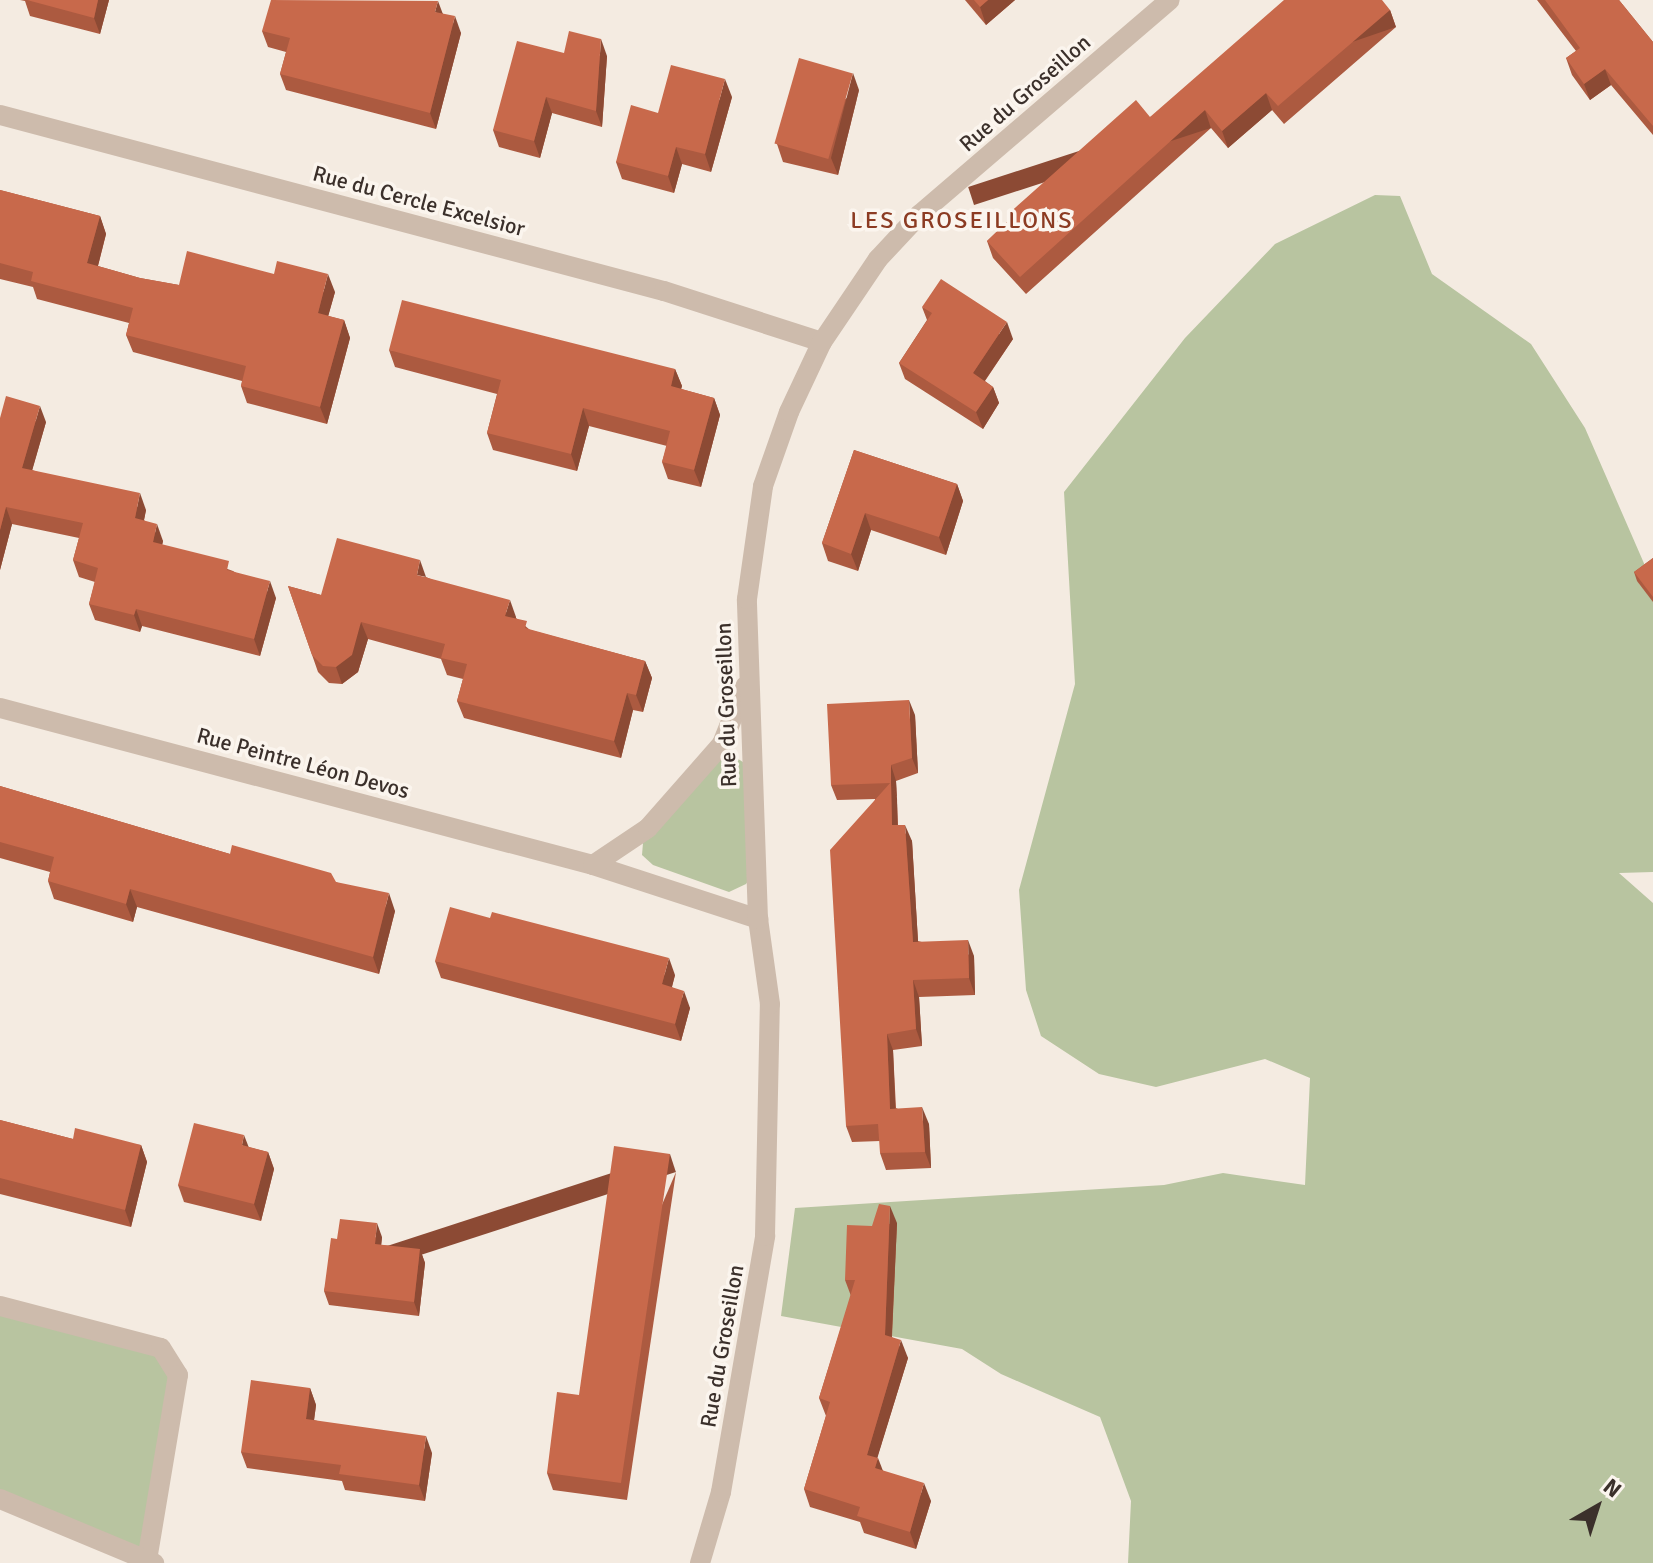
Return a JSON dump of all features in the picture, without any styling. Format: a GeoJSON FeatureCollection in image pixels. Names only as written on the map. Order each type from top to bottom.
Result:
{"type":"FeatureCollection","features":[{"type":"Feature","properties":{"kind":"street","name":"Rue du Groseillon"},"geometry":{"type":"LineString","coordinates":[[700,1563],[721,1492],[765,1236],[770,1004],[758,919],[747,599],[763,486],[789,412],[822,342],[878,259],[919,215],[1170,0]]}},
{"type":"Feature","properties":{"kind":"street","name":"Rue du Cercle Excelsior"},"geometry":{"type":"LineString","coordinates":[[0,115],[664,291],[822,342]]}},
{"type":"Feature","properties":{"kind":"street"},"geometry":{"type":"LineString","coordinates":[[593,865],[648,828],[722,744],[749,675]]}},
{"type":"Feature","properties":{"kind":"street","name":"Rue Peintre Léon Devos"},"geometry":{"type":"LineString","coordinates":[[0,708],[593,865],[758,919]]}},
{"type":"Feature","properties":{"kind":"street"},"geometry":{"type":"LineString","coordinates":[[0,1306],[161,1348],[178,1375],[151,1561],[0,1499]]}},
{"type":"Feature","properties":{"kind":"green space"},"geometry":{"type":"Polygon","coordinates":[[[1375,195],[1400,196],[1432,274],[1531,344],[1585,428],[1653,584],[1653,872],[1619,873],[1653,903],[1653,1563],[1128,1563],[1131,1501],[1100,1417],[1001,1374],[962,1349],[781,1316],[795,1208],[1164,1185],[1223,1173],[1305,1185],[1310,1078],[1265,1059],[1156,1087],[1099,1074],[1041,1036],[1026,990],[1019,890],[1075,684],[1064,492],[1185,338],[1275,244],[1375,195]]]}},
{"type":"Feature","properties":{"kind":"green space"},"geometry":{"type":"Polygon","coordinates":[[[726,751],[752,768],[756,870],[746,884],[729,892],[653,865],[642,855],[643,843],[726,751]]]}},
{"type":"Feature","properties":{"kind":"green space"},"geometry":{"type":"Polygon","coordinates":[[[0,1306],[161,1348],[178,1375],[147,1560],[0,1499],[0,1306]]]}},
{"type":"Feature","properties":{"kind":"building"},"geometry":{"type":"Polygon","coordinates":[[[27,0],[98,0],[94,18],[27,0]]]}},
{"type":"Feature","properties":{"kind":"building"},"geometry":{"type":"Polygon","coordinates":[[[271,0],[438,1],[435,12],[455,16],[430,113],[280,74],[290,38],[262,31],[271,0]]]}},
{"type":"Feature","properties":{"kind":"building"},"geometry":{"type":"Polygon","coordinates":[[[974,0],[988,0],[980,7],[974,0]]]}},
{"type":"Feature","properties":{"kind":"building"},"geometry":{"type":"Polygon","coordinates":[[[1284,0],[1382,0],[1390,10],[1278,106],[1266,93],[1222,131],[1205,110],[1020,277],[987,241],[1010,219],[1007,215],[1136,100],[1150,117],[1284,0]]]}},
{"type":"Feature","properties":{"kind":"building"},"geometry":{"type":"Polygon","coordinates":[[[1545,0],[1619,0],[1653,42],[1653,126],[1605,69],[1584,84],[1566,58],[1580,48],[1545,0]]]}},
{"type":"Feature","properties":{"kind":"building"},"geometry":{"type":"Polygon","coordinates":[[[569,31],[601,39],[596,111],[546,97],[534,141],[493,130],[517,41],[564,53],[569,31]]]}},
{"type":"Feature","properties":{"kind":"building"},"geometry":{"type":"Polygon","coordinates":[[[799,58],[853,73],[828,159],[774,144],[799,58]]]}},
{"type":"Feature","properties":{"kind":"building"},"geometry":{"type":"Polygon","coordinates":[[[671,65],[725,79],[705,154],[676,147],[668,176],[616,162],[631,105],[658,113],[671,65]]]}},
{"type":"Feature","properties":{"kind":"building"},"geometry":{"type":"Polygon","coordinates":[[[0,190],[100,216],[87,263],[140,278],[179,285],[187,251],[274,274],[277,261],[328,274],[318,313],[344,320],[320,407],[241,386],[246,366],[126,335],[133,308],[31,281],[33,272],[0,263],[0,190]]]}},
{"type":"Feature","properties":{"kind":"building"},"geometry":{"type":"Polygon","coordinates":[[[941,279],[1007,322],[973,373],[993,387],[976,412],[899,363],[932,313],[922,307],[941,279]]]}},
{"type":"Feature","properties":{"kind":"building"},"geometry":{"type":"Polygon","coordinates":[[[402,300],[675,369],[671,386],[714,398],[694,470],[662,462],[670,431],[583,408],[571,454],[487,433],[501,380],[389,350],[402,300]]]}},
{"type":"Feature","properties":{"kind":"building"},"geometry":{"type":"Polygon","coordinates":[[[6,396],[40,406],[22,468],[140,493],[135,518],[157,524],[153,542],[229,561],[227,570],[270,581],[254,639],[136,609],[134,615],[89,604],[98,568],[73,560],[83,523],[6,507],[0,530],[0,418],[6,396]]]}},
{"type":"Feature","properties":{"kind":"building"},"geometry":{"type":"Polygon","coordinates":[[[854,450],[957,484],[939,537],[865,513],[851,554],[822,543],[854,450]]]}},
{"type":"Feature","properties":{"kind":"building"},"geometry":{"type":"Polygon","coordinates":[[[337,538],[420,560],[417,575],[510,600],[505,616],[527,621],[525,628],[645,661],[636,695],[627,693],[614,741],[457,701],[467,664],[441,658],[445,644],[361,622],[352,655],[336,667],[323,666],[312,655],[288,586],[321,595],[337,538]]]}},
{"type":"Feature","properties":{"kind":"building"},"geometry":{"type":"Polygon","coordinates":[[[1653,558],[1653,597],[1634,572],[1653,558]]]}},
{"type":"Feature","properties":{"kind":"building"},"geometry":{"type":"Polygon","coordinates":[[[909,700],[912,758],[891,765],[891,783],[831,785],[827,704],[909,700]]]}},
{"type":"Feature","properties":{"kind":"building"},"geometry":{"type":"Polygon","coordinates":[[[891,782],[892,825],[905,825],[913,942],[968,940],[969,978],[913,980],[916,1029],[887,1034],[890,1109],[922,1107],[925,1152],[880,1153],[878,1124],[846,1126],[830,850],[891,782]]]}},
{"type":"Feature","properties":{"kind":"building"},"geometry":{"type":"Polygon","coordinates":[[[0,786],[230,854],[232,845],[331,873],[336,882],[389,893],[373,957],[130,889],[126,904],[48,881],[54,857],[0,842],[0,786]]]}},
{"type":"Feature","properties":{"kind":"building"},"geometry":{"type":"Polygon","coordinates":[[[450,907],[490,918],[492,912],[669,958],[662,984],[684,991],[675,1024],[435,961],[450,907]]]}},
{"type":"Feature","properties":{"kind":"building"},"geometry":{"type":"Polygon","coordinates":[[[0,1120],[73,1139],[75,1128],[141,1145],[125,1210],[0,1178],[0,1120]]]}},
{"type":"Feature","properties":{"kind":"building"},"geometry":{"type":"Polygon","coordinates":[[[194,1123],[244,1135],[242,1145],[268,1152],[254,1204],[178,1185],[194,1123]]]}},
{"type":"Feature","properties":{"kind":"building"},"geometry":{"type":"Polygon","coordinates":[[[614,1146],[670,1154],[621,1483],[547,1473],[557,1392],[579,1395],[614,1146]]]}},
{"type":"Feature","properties":{"kind":"building"},"geometry":{"type":"Polygon","coordinates":[[[879,1204],[890,1206],[885,1335],[901,1340],[867,1455],[878,1458],[875,1468],[924,1483],[910,1532],[857,1516],[860,1507],[804,1489],[830,1402],[819,1398],[855,1280],[845,1280],[847,1225],[872,1226],[879,1204]]]}},
{"type":"Feature","properties":{"kind":"building"},"geometry":{"type":"Polygon","coordinates":[[[340,1219],[377,1223],[375,1244],[420,1249],[414,1302],[324,1291],[331,1238],[337,1239],[340,1219]]]}},
{"type":"Feature","properties":{"kind":"building"},"geometry":{"type":"Polygon","coordinates":[[[251,1380],[310,1388],[306,1419],[426,1436],[419,1485],[339,1474],[341,1465],[241,1452],[251,1380]]]}},
{"type":"Feature","properties":{"kind":"district","name":"LES GROSEILLONS"},"geometry":{"type":"Point","coordinates":[962,221]}}]}
